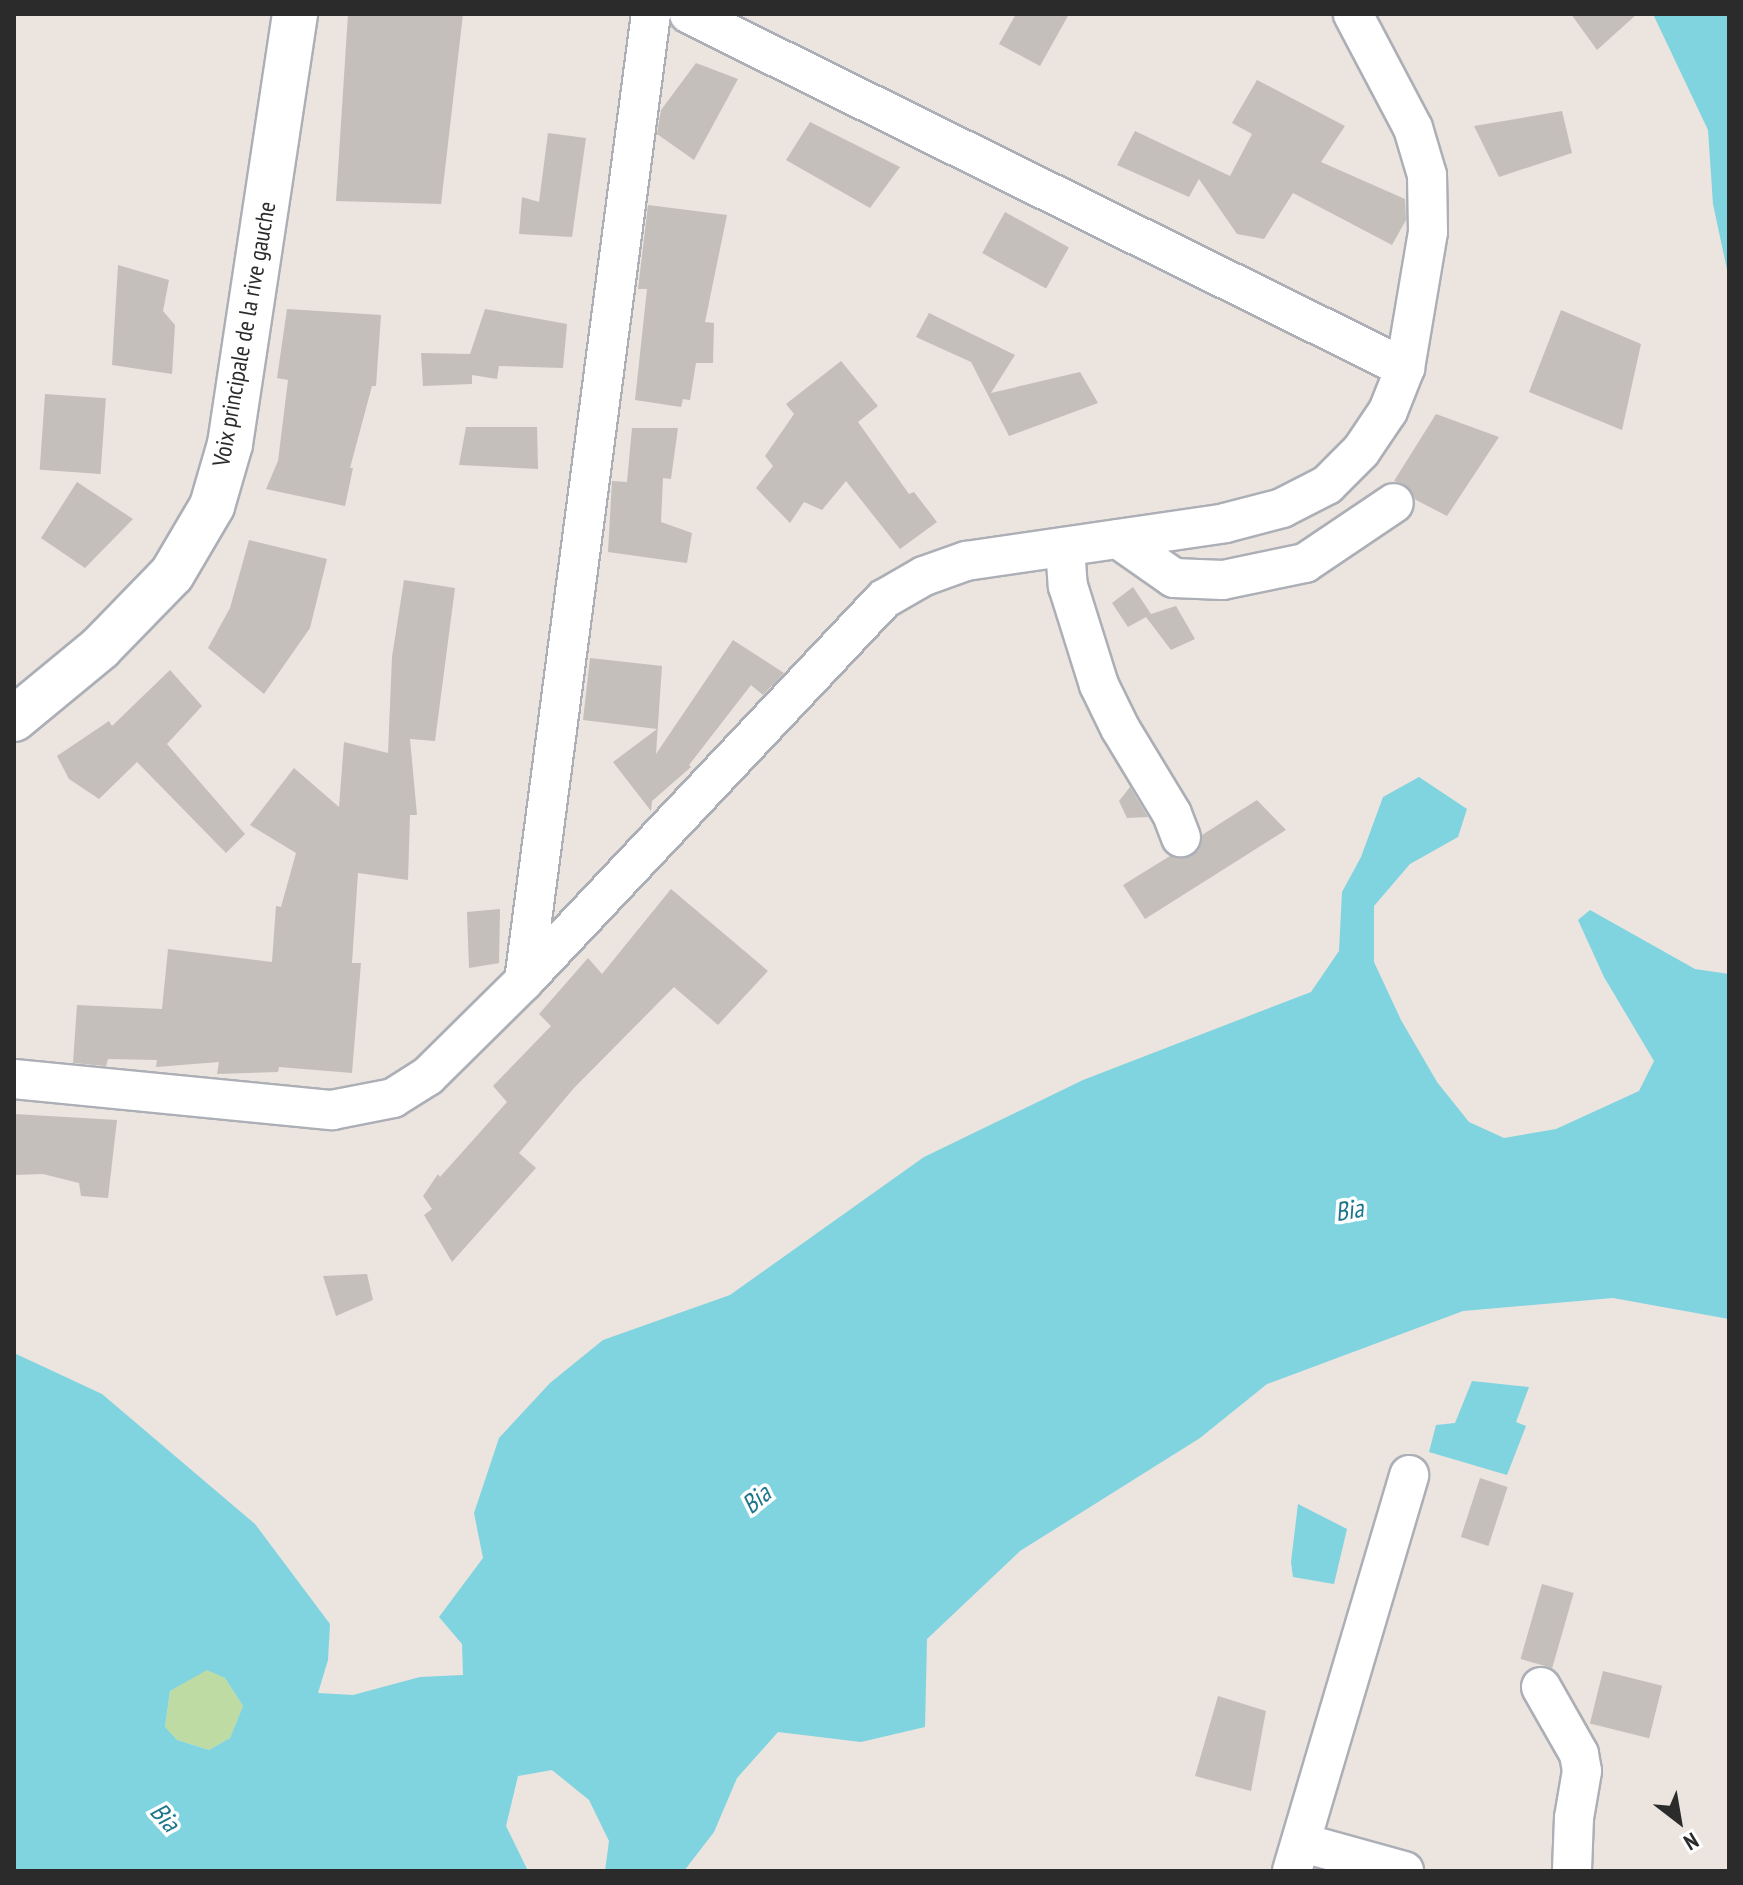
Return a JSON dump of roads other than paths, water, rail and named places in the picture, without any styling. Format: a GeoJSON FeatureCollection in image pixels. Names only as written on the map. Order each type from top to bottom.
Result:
{"type":"FeatureCollection","features":[{"type":"Feature","properties":{"kind":"street","name":"Voix principale de la rive gauche"},"geometry":{"type":"LineString","coordinates":[[14,719],[100,648],[172,574],[212,506],[230,444],[295,14]]}},
{"type":"Feature","properties":{"kind":"street"},"geometry":{"type":"LineString","coordinates":[[524,981],[651,14]]}},
{"type":"Feature","properties":{"kind":"street"},"geometry":{"type":"LineString","coordinates":[[689,14],[1405,368]]}},
{"type":"Feature","properties":{"kind":"street"},"geometry":{"type":"LineString","coordinates":[[14,1079],[332,1110],[393,1098],[428,1076],[524,981],[884,599],[924,576],[966,561],[1225,523],[1282,508],[1327,485],[1361,451],[1388,411],[1405,368],[1428,232],[1427,175],[1413,128],[1353,14]]}},
{"type":"Feature","properties":{"kind":"street"},"geometry":{"type":"LineString","coordinates":[[1118,539],[1174,578],[1223,580],[1305,563],[1394,503]]}},
{"type":"Feature","properties":{"kind":"street"},"geometry":{"type":"LineString","coordinates":[[1065,547],[1068,586],[1099,685],[1120,728],[1172,814],[1181,837]]}},
{"type":"Feature","properties":{"kind":"street"},"geometry":{"type":"LineString","coordinates":[[1404,1871],[1297,1857],[1409,1475]]}},
{"type":"Feature","properties":{"kind":"street"},"geometry":{"type":"LineString","coordinates":[[1541,1687],[1579,1754],[1582,1771],[1574,1818],[1572,1871]]}},
{"type":"Feature","properties":{"kind":"water"},"geometry":{"type":"Polygon","coordinates":[[[1653,14],[1729,14],[1729,279],[1713,204],[1708,130],[1653,14]]]}},
{"type":"Feature","properties":{"kind":"water","name":"Bia"},"geometry":{"type":"Polygon","coordinates":[[[1419,777],[1467,809],[1458,837],[1410,864],[1374,906],[1374,962],[1401,1020],[1437,1082],[1469,1122],[1504,1138],[1556,1129],[1639,1091],[1654,1061],[1604,977],[1578,920],[1590,910],[1695,969],[1729,974],[1729,1319],[1613,1298],[1463,1311],[1267,1384],[1200,1438],[1020,1551],[927,1639],[925,1727],[861,1742],[778,1732],[737,1778],[714,1832],[684,1871],[605,1871],[609,1841],[589,1800],[552,1770],[518,1776],[506,1826],[528,1871],[14,1871],[14,1353],[102,1394],[255,1524],[330,1624],[328,1660],[318,1693],[353,1695],[420,1677],[463,1675],[462,1644],[439,1617],[483,1558],[474,1513],[499,1438],[550,1383],[603,1340],[730,1295],[924,1157],[1083,1080],[1311,992],[1339,951],[1342,892],[1361,857],[1383,797],[1419,777]],[[207,1670],[170,1691],[165,1727],[177,1740],[209,1750],[230,1738],[243,1706],[225,1678],[207,1670]]]}},
{"type":"Feature","properties":{"kind":"water"},"geometry":{"type":"Polygon","coordinates":[[[1472,1381],[1529,1387],[1516,1422],[1526,1426],[1507,1475],[1429,1452],[1436,1425],[1455,1423],[1472,1381]]]}},
{"type":"Feature","properties":{"kind":"water"},"geometry":{"type":"Polygon","coordinates":[[[1298,1504],[1347,1529],[1334,1584],[1293,1577],[1291,1562],[1298,1504]]]}}]}
